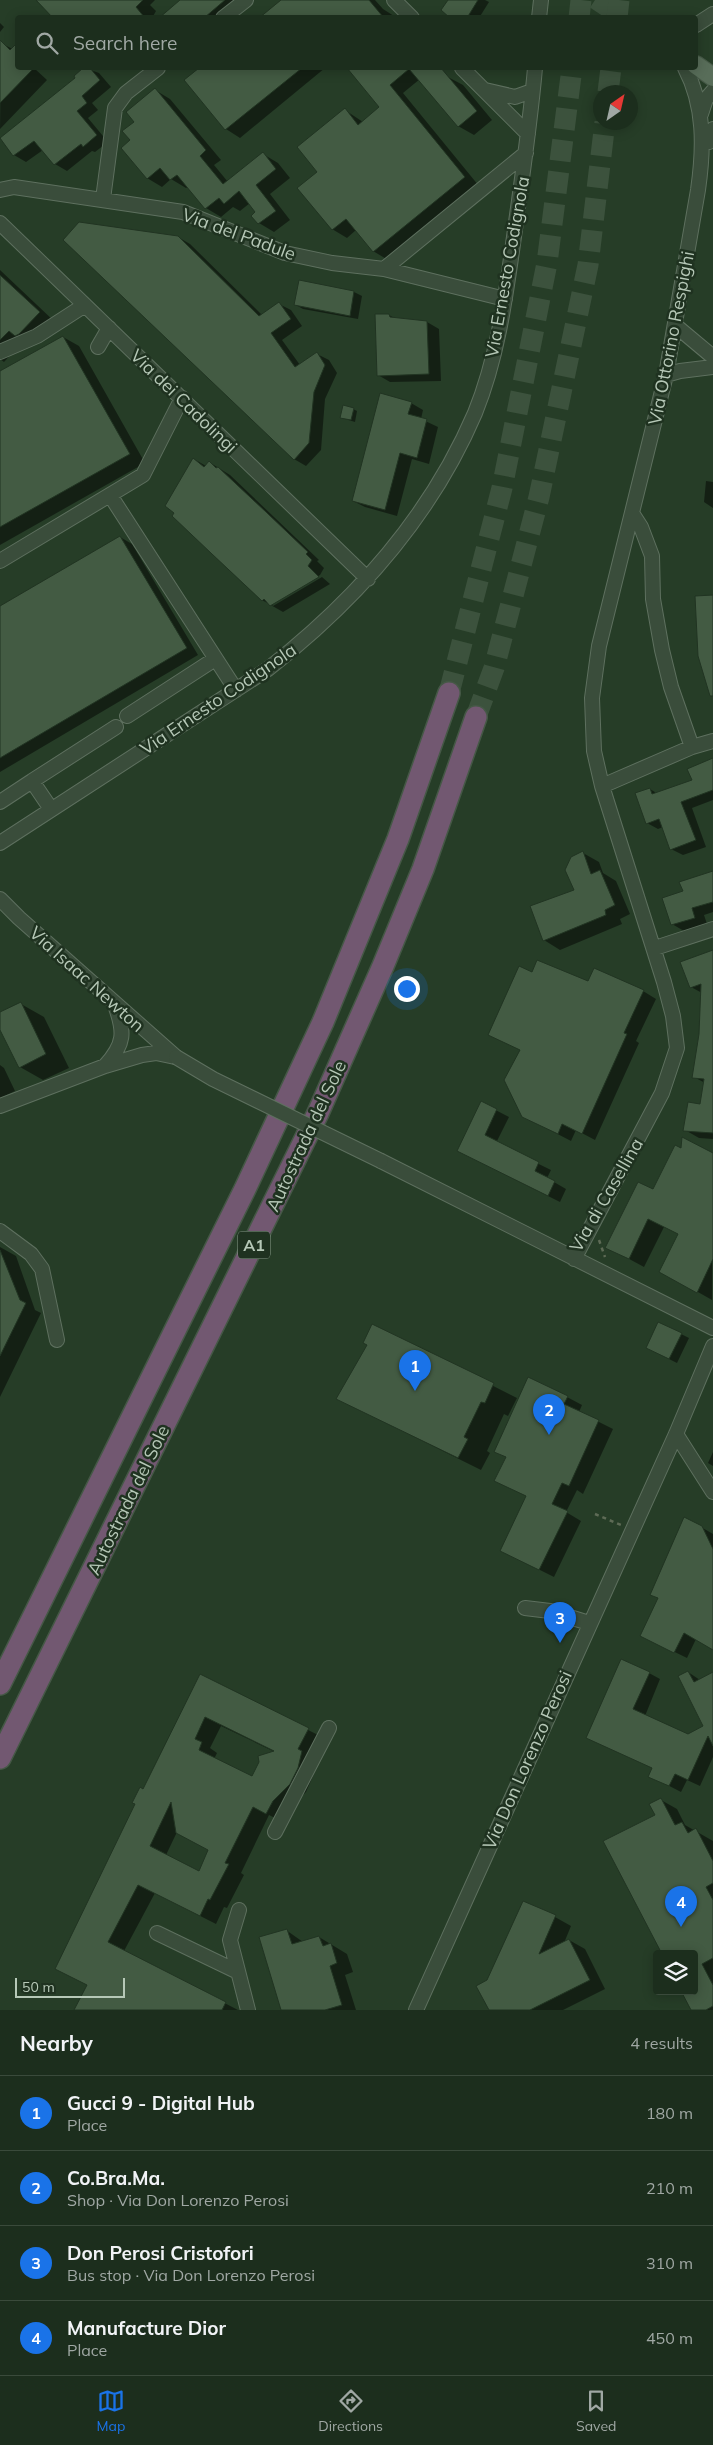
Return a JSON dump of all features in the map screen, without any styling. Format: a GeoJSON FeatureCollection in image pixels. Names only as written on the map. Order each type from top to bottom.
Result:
{"type":"FeatureCollection","features":[{"type":"Feature","properties":{"kind":"highway","name":"Autostrada del Sole"},"geometry":{"type":"LineString","coordinates":[[0,1684],[241,1198],[323,1022],[401,831],[449,693]]}},
{"type":"Feature","properties":{"kind":"highway","name":"Autostrada del Sole"},"geometry":{"type":"LineString","coordinates":[[0,1758],[318,1113],[383,966],[423,869],[476,717]]}},
{"type":"Feature","properties":{"kind":"main road"},"geometry":{"type":"LineString","coordinates":[[698,66],[713,77]]}},
{"type":"Feature","properties":{"kind":"street"},"geometry":{"type":"LineString","coordinates":[[227,15],[246,0]]}},
{"type":"Feature","properties":{"kind":"street"},"geometry":{"type":"LineString","coordinates":[[394,0],[409,15]]}},
{"type":"Feature","properties":{"kind":"street"},"geometry":{"type":"LineString","coordinates":[[540,15],[541,0]]}},
{"type":"Feature","properties":{"kind":"street"},"geometry":{"type":"LineString","coordinates":[[698,24],[713,14]]}},
{"type":"Feature","properties":{"kind":"street"},"geometry":{"type":"LineString","coordinates":[[103,199],[114,108],[126,93],[155,70]]}},
{"type":"Feature","properties":{"kind":"street"},"geometry":{"type":"LineString","coordinates":[[464,70],[528,134]]}},
{"type":"Feature","properties":{"kind":"street","name":"Via Ernesto Codignola"},"geometry":{"type":"LineString","coordinates":[[0,843],[236,690],[301,644],[368,579],[438,484],[460,445],[484,386],[496,345],[505,299],[526,153],[535,70]]}},
{"type":"Feature","properties":{"kind":"street","name":"Via Ottorino Respighi"},"geometry":{"type":"LineString","coordinates":[[602,786],[592,732],[593,678],[599,646],[666,375],[676,326],[702,161],[701,118],[696,93],[685,70]]}},
{"type":"Feature","properties":{"kind":"street"},"geometry":{"type":"LineString","coordinates":[[485,90],[515,97],[532,90]]}},
{"type":"Feature","properties":{"kind":"street","name":"Via Ottorino Respighi"},"geometry":{"type":"LineString","coordinates":[[701,118],[706,99],[713,91]]}},
{"type":"Feature","properties":{"kind":"street","name":"Via Ottorino Respighi"},"geometry":{"type":"LineString","coordinates":[[702,161],[713,129]]}},
{"type":"Feature","properties":{"kind":"street"},"geometry":{"type":"LineString","coordinates":[[384,269],[526,153]]}},
{"type":"Feature","properties":{"kind":"street","name":"Via del Padule"},"geometry":{"type":"LineString","coordinates":[[0,190],[14,187],[182,212],[285,253],[332,264],[384,269],[505,299]]}},
{"type":"Feature","properties":{"kind":"street","name":"Via dei Cadolingi"},"geometry":{"type":"LineString","coordinates":[[0,223],[368,579]]}},
{"type":"Feature","properties":{"kind":"street"},"geometry":{"type":"LineString","coordinates":[[0,352],[37,336],[85,305]]}},
{"type":"Feature","properties":{"kind":"street"},"geometry":{"type":"LineString","coordinates":[[676,326],[713,357]]}},
{"type":"Feature","properties":{"kind":"street"},"geometry":{"type":"LineString","coordinates":[[98,347],[109,328]]}},
{"type":"Feature","properties":{"kind":"street"},"geometry":{"type":"LineString","coordinates":[[666,375],[680,371],[713,367]]}},
{"type":"Feature","properties":{"kind":"street"},"geometry":{"type":"LineString","coordinates":[[0,561],[143,475],[182,398]]}},
{"type":"Feature","properties":{"kind":"street"},"geometry":{"type":"LineString","coordinates":[[110,495],[236,690]]}},
{"type":"Feature","properties":{"kind":"street"},"geometry":{"type":"LineString","coordinates":[[632,512],[641,527],[652,556],[653,599],[664,658],[692,747]]}},
{"type":"Feature","properties":{"kind":"street"},"geometry":{"type":"LineString","coordinates":[[127,716],[215,660]]}},
{"type":"Feature","properties":{"kind":"street"},"geometry":{"type":"LineString","coordinates":[[0,802],[116,727]]}},
{"type":"Feature","properties":{"kind":"street"},"geometry":{"type":"LineString","coordinates":[[602,786],[692,747],[713,741]]}},
{"type":"Feature","properties":{"kind":"street"},"geometry":{"type":"LineString","coordinates":[[32,781],[51,809]]}},
{"type":"Feature","properties":{"kind":"street","name":"Via di Casellina"},"geometry":{"type":"LineString","coordinates":[[0,1106],[105,1066],[156,1053],[176,1057],[213,1079],[381,1161],[574,1259],[659,1100],[676,1056],[677,1041],[673,1016],[654,948],[602,786]]}},
{"type":"Feature","properties":{"kind":"street","name":"Via Isaac Newton"},"geometry":{"type":"LineString","coordinates":[[0,898],[19,918],[176,1057]]}},
{"type":"Feature","properties":{"kind":"street"},"geometry":{"type":"LineString","coordinates":[[654,948],[713,929]]}},
{"type":"Feature","properties":{"kind":"street"},"geometry":{"type":"LineString","coordinates":[[105,1066],[117,1053],[121,1042],[121,1022],[113,1002]]}},
{"type":"Feature","properties":{"kind":"street"},"geometry":{"type":"LineString","coordinates":[[0,1231],[7,1234],[31,1254],[42,1269],[57,1340]]}},
{"type":"Feature","properties":{"kind":"street"},"geometry":{"type":"LineString","coordinates":[[574,1259],[713,1328]]}},
{"type":"Feature","properties":{"kind":"street","name":"Via Don Lorenzo Perosi"},"geometry":{"type":"LineString","coordinates":[[416,2010],[589,1623],[676,1434],[713,1346]]}},
{"type":"Feature","properties":{"kind":"street"},"geometry":{"type":"LineString","coordinates":[[676,1434],[713,1492]]}},
{"type":"Feature","properties":{"kind":"street"},"geometry":{"type":"LineString","coordinates":[[525,1608],[550,1612],[589,1623]]}},
{"type":"Feature","properties":{"kind":"street"},"geometry":{"type":"LineString","coordinates":[[275,1832],[329,1728]]}},
{"type":"Feature","properties":{"kind":"street"},"geometry":{"type":"LineString","coordinates":[[239,1910],[230,1940],[248,2010]]}},
{"type":"Feature","properties":{"kind":"street"},"geometry":{"type":"LineString","coordinates":[[157,1933],[238,1972]]}},
{"type":"Feature","properties":{"kind":"path"},"geometry":{"type":"LineString","coordinates":[[595,1514],[632,1530]]}},
{"type":"Feature","properties":{"kind":"building"},"geometry":{"type":"Polygon","coordinates":[[[36,0],[143,0],[136,7],[143,15],[50,15],[36,0]]]}},
{"type":"Feature","properties":{"kind":"building"},"geometry":{"type":"Polygon","coordinates":[[[180,0],[225,0],[208,15],[162,15],[180,0]]]}},
{"type":"Feature","properties":{"kind":"building"},"geometry":{"type":"Polygon","coordinates":[[[281,0],[369,0],[382,15],[263,15],[281,0]]]}},
{"type":"Feature","properties":{"kind":"building"},"geometry":{"type":"Polygon","coordinates":[[[448,0],[478,0],[469,15],[447,15],[441,10],[448,0]]]}},
{"type":"Feature","properties":{"kind":"building"},"geometry":{"type":"Polygon","coordinates":[[[0,40],[10,50],[15,45],[15,70],[32,70],[0,103],[0,40]]]}},
{"type":"Feature","properties":{"kind":"building"},"geometry":{"type":"Polygon","coordinates":[[[81,70],[92,70],[100,80],[82,96],[87,103],[77,111],[97,135],[83,147],[81,144],[54,165],[34,141],[13,156],[0,138],[75,78],[74,76],[81,70]]]}},
{"type":"Feature","properties":{"kind":"building"},"geometry":{"type":"Polygon","coordinates":[[[196,70],[300,70],[225,130],[184,80],[196,70]]]}},
{"type":"Feature","properties":{"kind":"building"},"geometry":{"type":"Polygon","coordinates":[[[349,70],[408,70],[390,85],[465,177],[373,252],[346,219],[332,230],[297,188],[317,172],[297,147],[345,108],[358,125],[379,107],[349,70]]]}},
{"type":"Feature","properties":{"kind":"building"},"geometry":{"type":"Polygon","coordinates":[[[410,70],[443,70],[477,111],[458,127],[410,70]]]}},
{"type":"Feature","properties":{"kind":"building"},"geometry":{"type":"Polygon","coordinates":[[[155,88],[206,150],[200,156],[223,184],[263,152],[276,169],[256,185],[276,211],[258,224],[251,216],[255,212],[239,191],[224,204],[219,198],[205,209],[177,175],[170,180],[160,168],[147,179],[121,148],[130,140],[122,131],[134,122],[126,112],[155,88]]]}},
{"type":"Feature","properties":{"kind":"building"},"geometry":{"type":"Polygon","coordinates":[[[79,222],[178,236],[259,316],[279,302],[291,319],[271,333],[295,367],[317,352],[325,365],[314,392],[309,443],[294,460],[63,240],[79,222]]]}},
{"type":"Feature","properties":{"kind":"building"},"geometry":{"type":"Polygon","coordinates":[[[0,275],[40,312],[19,334],[15,336],[9,331],[0,340],[0,275]]]}},
{"type":"Feature","properties":{"kind":"building"},"geometry":{"type":"Polygon","coordinates":[[[299,280],[354,291],[350,316],[294,305],[299,280]]]}},
{"type":"Feature","properties":{"kind":"building"},"geometry":{"type":"Polygon","coordinates":[[[375,314],[389,314],[390,317],[427,321],[429,374],[377,376],[375,314]]]}},
{"type":"Feature","properties":{"kind":"building"},"geometry":{"type":"Polygon","coordinates":[[[63,336],[130,454],[0,527],[0,371],[63,336]]]}},
{"type":"Feature","properties":{"kind":"building"},"geometry":{"type":"Polygon","coordinates":[[[380,393],[412,402],[408,414],[427,419],[417,458],[400,453],[385,510],[352,501],[380,393]]]}},
{"type":"Feature","properties":{"kind":"building"},"geometry":{"type":"Polygon","coordinates":[[[343,405],[354,408],[351,420],[340,418],[343,405]]]}},
{"type":"Feature","properties":{"kind":"building"},"geometry":{"type":"Polygon","coordinates":[[[193,458],[204,467],[209,461],[216,468],[218,467],[266,512],[308,552],[306,554],[312,560],[308,566],[319,577],[270,606],[264,599],[262,601],[212,554],[172,516],[174,513],[165,506],[193,458]]]}},
{"type":"Feature","properties":{"kind":"building"},"geometry":{"type":"Polygon","coordinates":[[[120,536],[187,648],[0,758],[0,606],[120,536]]]}},
{"type":"Feature","properties":{"kind":"building"},"geometry":{"type":"Polygon","coordinates":[[[713,595],[713,696],[710,696],[698,656],[695,596],[713,595]]]}},
{"type":"Feature","properties":{"kind":"building"},"geometry":{"type":"Polygon","coordinates":[[[713,758],[713,790],[681,802],[696,840],[670,850],[659,819],[646,824],[635,793],[650,788],[652,794],[692,780],[687,769],[713,758]]]}},
{"type":"Feature","properties":{"kind":"building"},"geometry":{"type":"Polygon","coordinates":[[[583,851],[591,874],[600,870],[615,905],[605,910],[606,915],[543,941],[530,906],[574,890],[565,870],[571,857],[583,851]]]}},
{"type":"Feature","properties":{"kind":"building"},"geometry":{"type":"Polygon","coordinates":[[[713,871],[713,902],[692,908],[695,918],[671,925],[662,898],[683,891],[679,882],[713,871]]]}},
{"type":"Feature","properties":{"kind":"building"},"geometry":{"type":"Polygon","coordinates":[[[713,950],[713,1133],[683,1131],[688,1102],[700,1104],[704,1079],[692,1078],[699,1034],[701,984],[690,988],[680,962],[713,950]]]}},
{"type":"Feature","properties":{"kind":"building"},"geometry":{"type":"Polygon","coordinates":[[[537,960],[588,981],[594,968],[644,990],[624,1033],[627,1034],[582,1134],[562,1124],[558,1134],[522,1117],[504,1080],[520,1050],[488,1035],[519,966],[532,972],[537,960]]]}},
{"type":"Feature","properties":{"kind":"building"},"geometry":{"type":"Polygon","coordinates":[[[21,1002],[46,1054],[19,1068],[0,1030],[0,1012],[21,1002]]]}},
{"type":"Feature","properties":{"kind":"building"},"geometry":{"type":"Polygon","coordinates":[[[481,1101],[497,1109],[485,1135],[539,1162],[535,1171],[555,1181],[548,1196],[457,1151],[481,1101]]]}},
{"type":"Feature","properties":{"kind":"building"},"geometry":{"type":"Polygon","coordinates":[[[682,1137],[713,1153],[713,1259],[697,1293],[659,1272],[678,1234],[648,1219],[629,1259],[605,1248],[638,1182],[653,1189],[675,1145],[681,1148],[682,1137]]]}},
{"type":"Feature","properties":{"kind":"building"},"geometry":{"type":"Polygon","coordinates":[[[0,1250],[20,1300],[26,1303],[0,1356],[0,1250]]]}},
{"type":"Feature","properties":{"kind":"building"},"geometry":{"type":"Polygon","coordinates":[[[658,1322],[682,1333],[669,1359],[646,1348],[658,1322]]]}},
{"type":"Feature","properties":{"kind":"building"},"geometry":{"type":"Polygon","coordinates":[[[372,1324],[494,1383],[485,1403],[481,1402],[464,1437],[468,1439],[458,1458],[336,1399],[367,1345],[363,1343],[372,1324]]]}},
{"type":"Feature","properties":{"kind":"building"},"geometry":{"type":"Polygon","coordinates":[[[528,1377],[568,1396],[564,1404],[599,1420],[569,1486],[562,1483],[552,1504],[568,1511],[539,1570],[500,1551],[526,1496],[494,1481],[506,1457],[494,1452],[528,1377]]]}},
{"type":"Feature","properties":{"kind":"building"},"geometry":{"type":"Polygon","coordinates":[[[684,1517],[702,1526],[713,1549],[713,1650],[684,1633],[674,1653],[640,1636],[658,1598],[650,1595],[684,1517]]]}},
{"type":"Feature","properties":{"kind":"building"},"geometry":{"type":"Polygon","coordinates":[[[621,1659],[650,1672],[633,1709],[688,1734],[703,1726],[678,1676],[688,1671],[694,1682],[713,1672],[713,1746],[708,1736],[688,1780],[675,1774],[669,1786],[648,1777],[652,1768],[586,1738],[621,1659]]]}},
{"type":"Feature","properties":{"kind":"building"},"geometry":{"type":"Polygon","coordinates":[[[200,1674],[309,1728],[298,1749],[302,1751],[298,1768],[290,1784],[273,1801],[266,1814],[253,1807],[225,1863],[229,1864],[200,1916],[138,1885],[108,1942],[226,2002],[222,2010],[74,2010],[87,1985],[55,1969],[135,1804],[132,1803],[140,1787],[143,1789],[200,1674]],[[205,1717],[195,1739],[202,1742],[199,1750],[252,1776],[259,1762],[258,1756],[274,1751],[205,1717]],[[171,1802],[150,1846],[199,1871],[208,1850],[176,1833],[171,1802]]]}},
{"type":"Feature","properties":{"kind":"building"},"geometry":{"type":"Polygon","coordinates":[[[661,1798],[675,1825],[682,1822],[688,1833],[696,1828],[713,1861],[713,1883],[706,1887],[713,1900],[713,1958],[702,1964],[713,1985],[713,2006],[706,2010],[691,2010],[683,1995],[698,1995],[698,1950],[660,1950],[603,1841],[655,1815],[649,1804],[661,1798]]]}},
{"type":"Feature","properties":{"kind":"building"},"geometry":{"type":"Polygon","coordinates":[[[523,1901],[556,1915],[539,1954],[569,1939],[590,1980],[530,2010],[489,2010],[476,1986],[487,1980],[523,1901]]]}},
{"type":"Feature","properties":{"kind":"building"},"geometry":{"type":"Polygon","coordinates":[[[287,1929],[292,1944],[319,1936],[323,1946],[331,1943],[337,1963],[330,1966],[342,2005],[325,2010],[281,2010],[259,1937],[287,1929]]]}},
{"type":"Feature","properties":{"kind":"tunnel"},"geometry":{"type":"LineString","coordinates":[[579,15],[581,0]]}},
{"type":"Feature","properties":{"kind":"tunnel"},"geometry":{"type":"LineString","coordinates":[[595,0],[618,15]]}},
{"type":"Feature","properties":{"kind":"tunnel"},"geometry":{"type":"LineString","coordinates":[[617,15],[619,0]]}},
{"type":"Feature","properties":{"kind":"tunnel"},"geometry":{"type":"LineString","coordinates":[[449,693],[502,488],[547,263],[572,70]]}},
{"type":"Feature","properties":{"kind":"tunnel"},"geometry":{"type":"LineString","coordinates":[[609,85],[611,70]]}},
{"type":"Feature","properties":{"kind":"tunnel"},"geometry":{"type":"LineString","coordinates":[[476,717],[494,668],[539,497],[588,265],[604,130]]}},
{"type":"Feature","properties":{"kind":"place","name":"Gucci 9 - Digital Hub"},"geometry":{"type":"Point","coordinates":[415,1391]}},
{"type":"Feature","properties":{"kind":"place","name":"Co.Bra.Ma."},"geometry":{"type":"Point","coordinates":[549,1435]}},
{"type":"Feature","properties":{"kind":"place","name":"Don Perosi Cristofori"},"geometry":{"type":"Point","coordinates":[560,1643]}},
{"type":"Feature","properties":{"kind":"place","name":"Manufacture Dior"},"geometry":{"type":"Point","coordinates":[681,1927]}}]}
